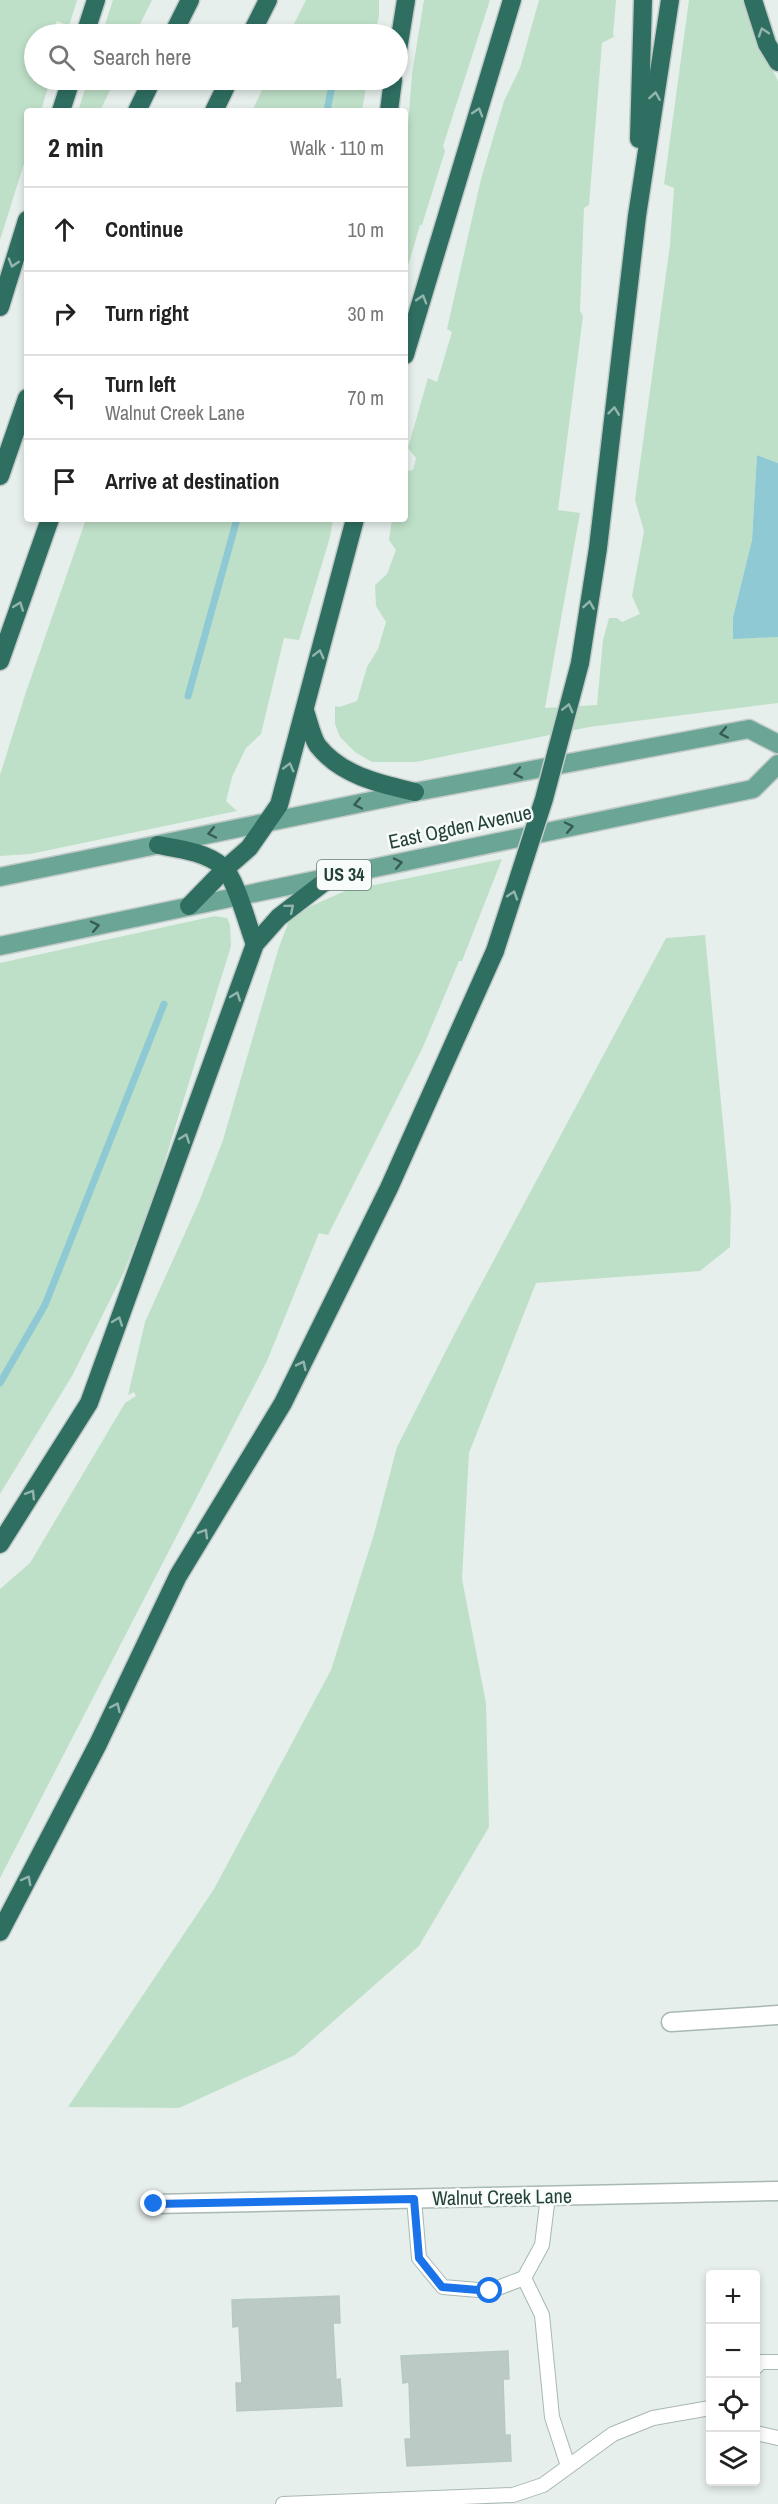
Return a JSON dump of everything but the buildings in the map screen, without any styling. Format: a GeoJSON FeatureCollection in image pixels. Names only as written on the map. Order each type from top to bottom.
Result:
{"type":"FeatureCollection","features":[{"type":"Feature","properties":{"kind":"highway"},"geometry":{"type":"LineString","coordinates":[[88,24],[96,0]]}},
{"type":"Feature","properties":{"kind":"highway"},"geometry":{"type":"LineString","coordinates":[[178,24],[190,0]]}},
{"type":"Feature","properties":{"kind":"highway"},"geometry":{"type":"LineString","coordinates":[[256,24],[268,0]]}},
{"type":"Feature","properties":{"kind":"highway"},"geometry":{"type":"LineString","coordinates":[[402,24],[406,0]]}},
{"type":"Feature","properties":{"kind":"highway"},"geometry":{"type":"LineString","coordinates":[[408,345],[512,0]]}},
{"type":"Feature","properties":{"kind":"highway"},"geometry":{"type":"LineString","coordinates":[[637,216],[643,0]]}},
{"type":"Feature","properties":{"kind":"highway"},"geometry":{"type":"LineString","coordinates":[[0,1932],[98,1744],[178,1576],[283,1403],[389,1188],[495,951],[544,799],[580,663],[598,548],[637,216],[670,0]]}},
{"type":"Feature","properties":{"kind":"highway"},"geometry":{"type":"LineString","coordinates":[[753,0],[767,44],[778,62]]}},
{"type":"Feature","properties":{"kind":"highway"},"geometry":{"type":"LineString","coordinates":[[62,108],[68,90]]}},
{"type":"Feature","properties":{"kind":"highway"},"geometry":{"type":"LineString","coordinates":[[138,108],[147,90]]}},
{"type":"Feature","properties":{"kind":"highway"},"geometry":{"type":"LineString","coordinates":[[215,108],[224,90]]}},
{"type":"Feature","properties":{"kind":"highway"},"geometry":{"type":"LineString","coordinates":[[389,108],[392,90]]}},
{"type":"Feature","properties":{"kind":"highway"},"geometry":{"type":"LineString","coordinates":[[0,307],[24,230]]}},
{"type":"Feature","properties":{"kind":"highway"},"geometry":{"type":"LineString","coordinates":[[0,476],[24,407]]}},
{"type":"Feature","properties":{"kind":"highway"},"geometry":{"type":"LineString","coordinates":[[0,661],[49,522]]}},
{"type":"Feature","properties":{"kind":"highway"},"geometry":{"type":"LineString","coordinates":[[340,570],[345,522]]}},
{"type":"Feature","properties":{"kind":"highway"},"geometry":{"type":"LineString","coordinates":[[189,906],[249,848],[279,805],[354,522]]}},
{"type":"Feature","properties":{"kind":"highway"},"geometry":{"type":"LineString","coordinates":[[304,711],[318,746],[341,766],[366,780],[415,792]]}},
{"type":"Feature","properties":{"kind":"highway"},"geometry":{"type":"LineString","coordinates":[[158,844],[190,851],[225,869],[238,896],[255,944]]}},
{"type":"Feature","properties":{"kind":"highway"},"geometry":{"type":"LineString","coordinates":[[0,1544],[89,1403],[255,944],[279,917],[331,877]]}},
{"type":"Feature","properties":{"kind":"main road","name":"East Ogden Avenue"},"geometry":{"type":"LineString","coordinates":[[0,877],[415,792],[749,729],[778,744]]}},
{"type":"Feature","properties":{"kind":"main road","name":"East Ogden Avenue"},"geometry":{"type":"LineString","coordinates":[[0,946],[753,789],[778,764]]}},
{"type":"Feature","properties":{"kind":"street"},"geometry":{"type":"LineString","coordinates":[[671,2022],[778,2015]]}},
{"type":"Feature","properties":{"kind":"street","name":"Walnut Creek Lane"},"geometry":{"type":"LineString","coordinates":[[154,2204],[778,2192]]}},
{"type":"Feature","properties":{"kind":"lane"},"geometry":{"type":"LineString","coordinates":[[414,2199],[419,2258],[442,2287],[490,2291],[524,2278],[542,2245],[548,2196]]}},
{"type":"Feature","properties":{"kind":"lane"},"geometry":{"type":"LineString","coordinates":[[524,2278],[542,2315],[552,2416],[568,2466]]}},
{"type":"Feature","properties":{"kind":"lane"},"geometry":{"type":"LineString","coordinates":[[760,2362],[778,2362]]}},
{"type":"Feature","properties":{"kind":"lane"},"geometry":{"type":"LineString","coordinates":[[283,2504],[513,2495],[543,2485],[613,2434],[653,2418],[706,2409]]}},
{"type":"Feature","properties":{"kind":"lane"},"geometry":{"type":"LineString","coordinates":[[760,2434],[778,2438]]}},
{"type":"Feature","properties":{"kind":"green space"},"geometry":{"type":"Polygon","coordinates":[[[0,0],[77,0],[70,24],[57,21],[56,24],[24,24],[24,90],[47,90],[42,108],[24,108],[24,164],[0,240],[0,0]]]}},
{"type":"Feature","properties":{"kind":"green space"},"geometry":{"type":"Polygon","coordinates":[[[113,0],[152,0],[140,24],[105,24],[113,0]]]}},
{"type":"Feature","properties":{"kind":"green space"},"geometry":{"type":"Polygon","coordinates":[[[306,0],[379,0],[377,24],[294,24],[306,0]]]}},
{"type":"Feature","properties":{"kind":"green space"},"geometry":{"type":"Polygon","coordinates":[[[424,0],[490,0],[443,146],[445,151],[408,266],[408,124],[412,74],[424,0]]]}},
{"type":"Feature","properties":{"kind":"green space"},"geometry":{"type":"Polygon","coordinates":[[[539,0],[616,0],[613,35],[615,36],[602,43],[589,205],[584,208],[580,311],[583,316],[558,510],[580,513],[545,708],[597,705],[603,640],[609,618],[617,618],[622,622],[640,614],[632,596],[644,531],[635,500],[670,245],[674,188],[664,184],[689,0],[743,0],[762,49],[778,81],[778,463],[757,455],[752,540],[733,617],[733,638],[778,637],[778,703],[589,727],[416,762],[372,762],[355,752],[340,737],[335,724],[335,706],[339,707],[357,701],[367,667],[378,649],[386,622],[376,606],[375,585],[387,574],[396,550],[389,540],[392,522],[408,522],[408,471],[413,470],[416,458],[408,448],[428,378],[437,382],[452,332],[447,329],[481,179],[504,101],[520,68],[539,0]]]}},
{"type":"Feature","properties":{"kind":"green space"},"geometry":{"type":"Polygon","coordinates":[[[85,90],[110,90],[101,108],[79,108],[85,90]]]}},
{"type":"Feature","properties":{"kind":"green space"},"geometry":{"type":"Polygon","coordinates":[[[262,90],[365,90],[362,108],[253,108],[262,90]]]}},
{"type":"Feature","properties":{"kind":"green space"},"geometry":{"type":"Polygon","coordinates":[[[85,522],[332,522],[299,640],[284,638],[261,734],[246,748],[232,777],[226,801],[237,811],[30,854],[0,856],[0,775],[85,522]]]}},
{"type":"Feature","properties":{"kind":"green space"},"geometry":{"type":"Polygon","coordinates":[[[502,859],[462,961],[459,961],[423,1047],[328,1235],[319,1233],[267,1361],[0,1878],[0,1589],[30,1563],[125,1403],[136,1396],[134,1392],[128,1395],[145,1322],[199,1202],[223,1140],[279,947],[289,921],[309,907],[345,891],[502,859]]]}},
{"type":"Feature","properties":{"kind":"green space"},"geometry":{"type":"Polygon","coordinates":[[[215,916],[227,918],[230,925],[231,946],[154,1196],[124,1272],[72,1376],[0,1494],[0,963],[215,916]]]}},
{"type":"Feature","properties":{"kind":"green space"},"geometry":{"type":"Polygon","coordinates":[[[705,935],[731,1207],[730,1247],[700,1271],[536,1283],[469,1453],[462,1579],[486,1703],[489,1827],[419,1946],[295,2055],[179,2108],[68,2107],[214,1889],[331,1670],[374,1534],[397,1447],[456,1331],[666,938],[705,935]]]}},
{"type":"Feature","properties":{"kind":"water"},"geometry":{"type":"Polygon","coordinates":[[[757,455],[778,463],[778,637],[733,639],[733,617],[752,540],[757,455]]]}},
{"type":"Feature","properties":{"kind":"waterway"},"geometry":{"type":"LineString","coordinates":[[328,108],[331,90]]}},
{"type":"Feature","properties":{"kind":"waterway"},"geometry":{"type":"LineString","coordinates":[[188,696],[236,522]]}},
{"type":"Feature","properties":{"kind":"waterway"},"geometry":{"type":"LineString","coordinates":[[0,1383],[45,1305],[164,1004]]}},
{"type":"Feature","properties":{"kind":"route"},"geometry":{"type":"LineString","coordinates":[[154,2204],[414,2199],[419,2258],[442,2287],[490,2291]]}}]}
